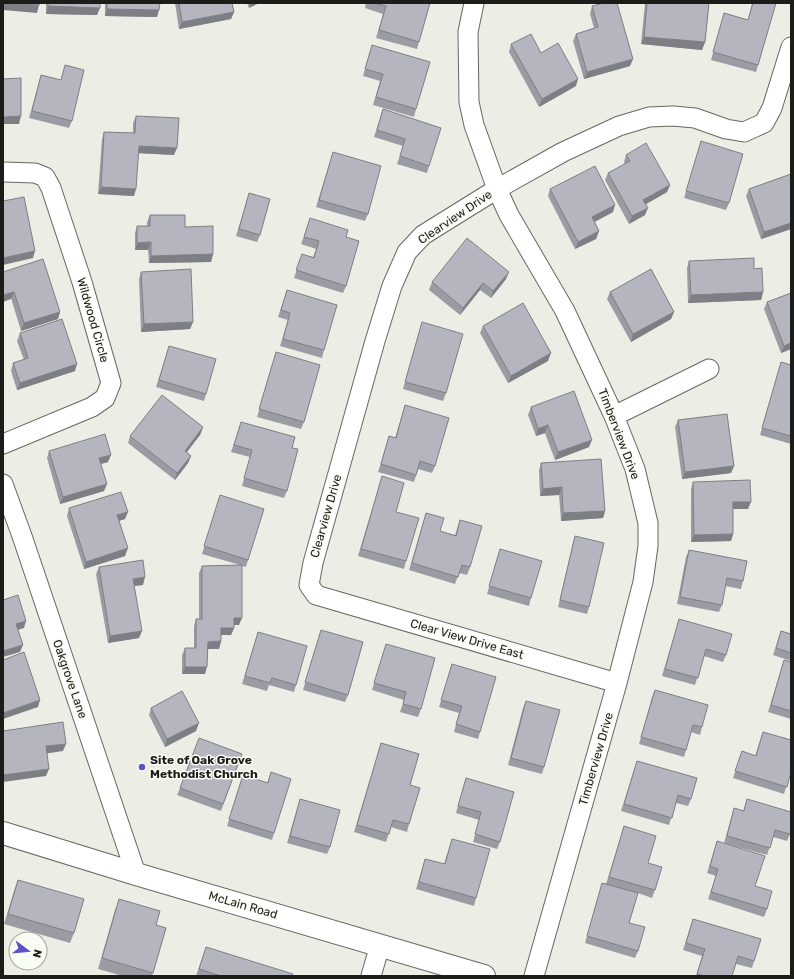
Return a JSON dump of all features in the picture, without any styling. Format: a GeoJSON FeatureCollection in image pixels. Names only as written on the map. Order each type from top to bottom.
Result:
{"type":"FeatureCollection","features":[{"type":"Feature","properties":{"kind":"street","name":"Timberview Drive"},"geometry":{"type":"LineString","coordinates":[[474,3],[468,32],[469,102],[474,125],[497,189],[509,215],[565,312],[614,416],[635,469],[648,523],[648,546],[643,582],[617,683],[534,976]]}},
{"type":"Feature","properties":{"kind":"street","name":"Clearview Drive"},"geometry":{"type":"LineString","coordinates":[[316,595],[309,585],[313,563],[375,341],[392,286],[407,252],[423,236],[497,189],[563,152],[619,126],[649,117],[673,116],[695,118],[726,129],[744,132],[764,123],[772,108],[791,47]]}},
{"type":"Feature","properties":{"kind":"street","name":"Wildwood Circle"},"geometry":{"type":"LineString","coordinates":[[3,172],[35,172],[45,177],[51,188],[82,282],[111,383],[105,398],[92,407],[3,444]]}},
{"type":"Feature","properties":{"kind":"street"},"geometry":{"type":"LineString","coordinates":[[614,416],[708,369]]}},
{"type":"Feature","properties":{"kind":"street","name":"Oakgrove Lane"},"geometry":{"type":"LineString","coordinates":[[3,484],[25,544],[136,874]]}},
{"type":"Feature","properties":{"kind":"street","name":"Clear View Drive East"},"geometry":{"type":"LineString","coordinates":[[316,595],[617,683]]}},
{"type":"Feature","properties":{"kind":"street","name":"McLain Road"},"geometry":{"type":"LineString","coordinates":[[3,833],[136,874],[484,976]]}},
{"type":"Feature","properties":{"kind":"street"},"geometry":{"type":"LineString","coordinates":[[371,976],[380,945]]}},
{"type":"Feature","properties":{"kind":"building"},"geometry":{"type":"Polygon","coordinates":[[[5,3],[40,3],[39,5],[5,3]]]}},
{"type":"Feature","properties":{"kind":"building"},"geometry":{"type":"Polygon","coordinates":[[[48,3],[100,3],[100,8],[48,6],[48,3]]]}},
{"type":"Feature","properties":{"kind":"building"},"geometry":{"type":"Polygon","coordinates":[[[107,3],[160,3],[159,10],[107,9],[107,3]]]}},
{"type":"Feature","properties":{"kind":"building"},"geometry":{"type":"Polygon","coordinates":[[[179,3],[232,3],[234,12],[182,22],[179,3]]]}},
{"type":"Feature","properties":{"kind":"building"},"geometry":{"type":"Polygon","coordinates":[[[374,3],[430,3],[419,42],[379,30],[386,6],[374,3]]]}},
{"type":"Feature","properties":{"kind":"building"},"geometry":{"type":"Polygon","coordinates":[[[604,3],[617,3],[633,59],[587,72],[576,34],[598,27],[592,6],[604,3]]]}},
{"type":"Feature","properties":{"kind":"building"},"geometry":{"type":"Polygon","coordinates":[[[647,3],[709,3],[705,42],[644,37],[647,3]]]}},
{"type":"Feature","properties":{"kind":"building"},"geometry":{"type":"Polygon","coordinates":[[[753,3],[776,3],[758,65],[713,52],[724,13],[748,20],[753,3]]]}},
{"type":"Feature","properties":{"kind":"building"},"geometry":{"type":"Polygon","coordinates":[[[531,34],[541,53],[558,43],[578,79],[542,99],[511,44],[531,34]]]}},
{"type":"Feature","properties":{"kind":"building"},"geometry":{"type":"Polygon","coordinates":[[[372,45],[430,62],[416,109],[376,97],[383,74],[365,69],[372,45]]]}},
{"type":"Feature","properties":{"kind":"building"},"geometry":{"type":"Polygon","coordinates":[[[65,65],[84,70],[72,121],[32,111],[41,75],[61,80],[65,65]]]}},
{"type":"Feature","properties":{"kind":"building"},"geometry":{"type":"Polygon","coordinates":[[[21,78],[21,116],[3,117],[3,79],[21,78]]]}},
{"type":"Feature","properties":{"kind":"building"},"geometry":{"type":"Polygon","coordinates":[[[383,109],[441,128],[429,166],[400,156],[405,139],[377,130],[383,109]]]}},
{"type":"Feature","properties":{"kind":"building"},"geometry":{"type":"Polygon","coordinates":[[[136,116],[179,118],[177,148],[139,146],[136,189],[101,187],[104,132],[135,133],[136,116]]]}},
{"type":"Feature","properties":{"kind":"building"},"geometry":{"type":"Polygon","coordinates":[[[701,141],[743,154],[729,203],[686,191],[701,141]]]}},
{"type":"Feature","properties":{"kind":"building"},"geometry":{"type":"Polygon","coordinates":[[[646,143],[670,185],[643,200],[648,208],[632,216],[608,173],[630,161],[626,155],[646,143]]]}},
{"type":"Feature","properties":{"kind":"building"},"geometry":{"type":"Polygon","coordinates":[[[333,152],[381,166],[368,214],[319,200],[333,152]]]}},
{"type":"Feature","properties":{"kind":"building"},"geometry":{"type":"Polygon","coordinates":[[[595,166],[615,205],[592,217],[599,231],[578,242],[550,189],[595,166]]]}},
{"type":"Feature","properties":{"kind":"building"},"geometry":{"type":"Polygon","coordinates":[[[791,174],[791,223],[764,232],[749,189],[791,174]]]}},
{"type":"Feature","properties":{"kind":"building"},"geometry":{"type":"Polygon","coordinates":[[[249,193],[270,199],[260,235],[239,229],[249,193]]]}},
{"type":"Feature","properties":{"kind":"building"},"geometry":{"type":"Polygon","coordinates":[[[24,197],[35,251],[3,258],[3,201],[24,197]]]}},
{"type":"Feature","properties":{"kind":"building"},"geometry":{"type":"Polygon","coordinates":[[[150,215],[185,215],[185,227],[213,226],[213,254],[151,256],[151,242],[137,243],[137,226],[150,226],[150,215]]]}},
{"type":"Feature","properties":{"kind":"building"},"geometry":{"type":"Polygon","coordinates":[[[310,218],[348,230],[346,237],[359,241],[346,286],[296,270],[302,254],[314,258],[319,241],[304,237],[310,218]]]}},
{"type":"Feature","properties":{"kind":"building"},"geometry":{"type":"Polygon","coordinates":[[[467,238],[509,272],[493,291],[483,283],[463,308],[432,282],[467,238]]]}},
{"type":"Feature","properties":{"kind":"building"},"geometry":{"type":"Polygon","coordinates":[[[754,258],[754,269],[762,268],[763,292],[691,295],[689,261],[754,258]]]}},
{"type":"Feature","properties":{"kind":"building"},"geometry":{"type":"Polygon","coordinates":[[[43,259],[60,312],[24,323],[14,292],[3,295],[3,272],[43,259]]]}},
{"type":"Feature","properties":{"kind":"building"},"geometry":{"type":"Polygon","coordinates":[[[191,269],[193,322],[144,324],[141,272],[191,269]]]}},
{"type":"Feature","properties":{"kind":"building"},"geometry":{"type":"Polygon","coordinates":[[[651,269],[674,312],[633,334],[610,292],[651,269]]]}},
{"type":"Feature","properties":{"kind":"building"},"geometry":{"type":"Polygon","coordinates":[[[287,290],[337,305],[324,350],[283,339],[290,313],[281,310],[287,290]]]}},
{"type":"Feature","properties":{"kind":"building"},"geometry":{"type":"Polygon","coordinates":[[[791,293],[791,343],[784,346],[767,302],[791,293]]]}},
{"type":"Feature","properties":{"kind":"building"},"geometry":{"type":"Polygon","coordinates":[[[523,303],[551,353],[511,376],[483,326],[523,303]]]}},
{"type":"Feature","properties":{"kind":"building"},"geometry":{"type":"Polygon","coordinates":[[[62,319],[77,364],[20,383],[13,363],[28,358],[20,333],[62,319]]]}},
{"type":"Feature","properties":{"kind":"building"},"geometry":{"type":"Polygon","coordinates":[[[422,322],[463,334],[446,393],[405,382],[422,322]]]}},
{"type":"Feature","properties":{"kind":"building"},"geometry":{"type":"Polygon","coordinates":[[[169,346],[216,359],[206,394],[159,380],[169,346]]]}},
{"type":"Feature","properties":{"kind":"building"},"geometry":{"type":"Polygon","coordinates":[[[276,352],[320,365],[304,422],[259,409],[276,352]]]}},
{"type":"Feature","properties":{"kind":"building"},"geometry":{"type":"Polygon","coordinates":[[[781,362],[791,365],[791,436],[762,428],[781,362]]]}},
{"type":"Feature","properties":{"kind":"building"},"geometry":{"type":"Polygon","coordinates":[[[574,391],[592,440],[558,452],[548,425],[538,429],[531,407],[574,391]]]}},
{"type":"Feature","properties":{"kind":"building"},"geometry":{"type":"Polygon","coordinates":[[[162,395],[203,427],[185,451],[191,456],[177,473],[130,436],[162,395]]]}},
{"type":"Feature","properties":{"kind":"building"},"geometry":{"type":"Polygon","coordinates":[[[405,405],[449,418],[435,466],[420,461],[416,475],[381,464],[389,436],[396,438],[405,405]]]}},
{"type":"Feature","properties":{"kind":"building"},"geometry":{"type":"Polygon","coordinates":[[[727,414],[734,466],[685,472],[678,420],[727,414]]]}},
{"type":"Feature","properties":{"kind":"building"},"geometry":{"type":"Polygon","coordinates":[[[241,422],[295,437],[292,448],[298,449],[287,491],[244,478],[252,450],[234,445],[241,422]]]}},
{"type":"Feature","properties":{"kind":"building"},"geometry":{"type":"Polygon","coordinates":[[[105,434],[111,455],[99,458],[107,484],[63,497],[49,451],[105,434]]]}},
{"type":"Feature","properties":{"kind":"building"},"geometry":{"type":"Polygon","coordinates":[[[601,459],[605,511],[563,513],[562,487],[543,489],[541,463],[601,459]]]}},
{"type":"Feature","properties":{"kind":"building"},"geometry":{"type":"Polygon","coordinates":[[[382,476],[404,483],[396,512],[419,518],[406,561],[361,549],[382,476]]]}},
{"type":"Feature","properties":{"kind":"building"},"geometry":{"type":"Polygon","coordinates":[[[750,480],[751,502],[733,502],[733,534],[694,535],[693,482],[750,480]]]}},
{"type":"Feature","properties":{"kind":"building"},"geometry":{"type":"Polygon","coordinates":[[[121,492],[128,512],[117,515],[128,548],[86,562],[69,508],[121,492]]]}},
{"type":"Feature","properties":{"kind":"building"},"geometry":{"type":"Polygon","coordinates":[[[220,495],[264,509],[248,560],[204,546],[220,495]]]}},
{"type":"Feature","properties":{"kind":"building"},"geometry":{"type":"Polygon","coordinates":[[[426,513],[444,518],[440,531],[456,536],[460,520],[482,526],[470,567],[462,565],[458,577],[412,563],[426,513]]]}},
{"type":"Feature","properties":{"kind":"building"},"geometry":{"type":"Polygon","coordinates":[[[575,536],[604,543],[589,607],[560,600],[575,536]]]}},
{"type":"Feature","properties":{"kind":"building"},"geometry":{"type":"Polygon","coordinates":[[[500,549],[542,561],[531,598],[489,586],[500,549]]]}},
{"type":"Feature","properties":{"kind":"building"},"geometry":{"type":"Polygon","coordinates":[[[689,550],[747,561],[743,581],[727,578],[722,605],[680,597],[689,550]]]}},
{"type":"Feature","properties":{"kind":"building"},"geometry":{"type":"Polygon","coordinates":[[[143,560],[145,577],[133,579],[142,631],[110,636],[99,567],[143,560]]]}},
{"type":"Feature","properties":{"kind":"building"},"geometry":{"type":"Polygon","coordinates":[[[242,565],[242,618],[234,618],[234,628],[221,628],[221,641],[208,642],[207,667],[185,667],[185,648],[196,648],[196,619],[202,619],[202,566],[242,565]]]}},
{"type":"Feature","properties":{"kind":"building"},"geometry":{"type":"Polygon","coordinates":[[[18,595],[26,621],[16,624],[23,645],[3,651],[3,600],[18,595]]]}},
{"type":"Feature","properties":{"kind":"building"},"geometry":{"type":"Polygon","coordinates":[[[679,619],[732,634],[726,655],[706,649],[698,678],[665,669],[679,619]]]}},
{"type":"Feature","properties":{"kind":"building"},"geometry":{"type":"Polygon","coordinates":[[[321,630],[363,642],[348,695],[305,682],[321,630]]]}},
{"type":"Feature","properties":{"kind":"building"},"geometry":{"type":"Polygon","coordinates":[[[781,631],[791,634],[791,653],[776,648],[781,631]]]}},
{"type":"Feature","properties":{"kind":"building"},"geometry":{"type":"Polygon","coordinates":[[[258,632],[307,646],[296,685],[272,678],[270,683],[245,676],[258,632]]]}},
{"type":"Feature","properties":{"kind":"building"},"geometry":{"type":"Polygon","coordinates":[[[386,644],[435,658],[421,709],[403,704],[406,692],[374,683],[386,644]]]}},
{"type":"Feature","properties":{"kind":"building"},"geometry":{"type":"Polygon","coordinates":[[[24,652],[40,700],[3,713],[3,660],[24,652]]]}},
{"type":"Feature","properties":{"kind":"building"},"geometry":{"type":"Polygon","coordinates":[[[784,660],[791,662],[791,711],[771,705],[784,660]]]}},
{"type":"Feature","properties":{"kind":"building"},"geometry":{"type":"Polygon","coordinates":[[[452,664],[496,677],[480,732],[456,724],[462,706],[441,700],[452,664]]]}},
{"type":"Feature","properties":{"kind":"building"},"geometry":{"type":"Polygon","coordinates":[[[655,690],[708,705],[702,727],[693,725],[686,750],[641,737],[655,690]]]}},
{"type":"Feature","properties":{"kind":"building"},"geometry":{"type":"Polygon","coordinates":[[[182,691],[199,723],[167,739],[151,708],[182,691]]]}},
{"type":"Feature","properties":{"kind":"building"},"geometry":{"type":"Polygon","coordinates":[[[526,701],[560,710],[544,767],[511,758],[526,701]]]}},
{"type":"Feature","properties":{"kind":"building"},"geometry":{"type":"Polygon","coordinates":[[[63,722],[66,744],[46,746],[49,769],[3,775],[3,731],[63,722]]]}},
{"type":"Feature","properties":{"kind":"building"},"geometry":{"type":"Polygon","coordinates":[[[763,732],[791,740],[791,772],[787,787],[735,771],[742,751],[756,756],[763,732]]]}},
{"type":"Feature","properties":{"kind":"building"},"geometry":{"type":"Polygon","coordinates":[[[199,738],[242,754],[223,804],[180,788],[199,738]]]}},
{"type":"Feature","properties":{"kind":"building"},"geometry":{"type":"Polygon","coordinates":[[[381,743],[419,754],[410,785],[420,788],[409,824],[393,820],[389,834],[357,825],[381,743]]]}},
{"type":"Feature","properties":{"kind":"building"},"geometry":{"type":"Polygon","coordinates":[[[637,761],[697,778],[691,799],[678,795],[672,818],[624,804],[637,761]]]}},
{"type":"Feature","properties":{"kind":"building"},"geometry":{"type":"Polygon","coordinates":[[[271,772],[291,779],[274,833],[229,819],[243,775],[268,783],[271,772]]]}},
{"type":"Feature","properties":{"kind":"building"},"geometry":{"type":"Polygon","coordinates":[[[466,778],[514,792],[500,842],[475,834],[481,812],[458,806],[466,778]]]}},
{"type":"Feature","properties":{"kind":"building"},"geometry":{"type":"Polygon","coordinates":[[[300,799],[340,810],[330,847],[290,836],[300,799]]]}},
{"type":"Feature","properties":{"kind":"building"},"geometry":{"type":"Polygon","coordinates":[[[747,799],[791,812],[790,834],[775,830],[770,848],[727,836],[734,808],[744,811],[747,799]]]}},
{"type":"Feature","properties":{"kind":"building"},"geometry":{"type":"Polygon","coordinates":[[[624,826],[656,836],[648,863],[662,867],[655,890],[609,877],[624,826]]]}},
{"type":"Feature","properties":{"kind":"building"},"geometry":{"type":"Polygon","coordinates":[[[452,839],[490,849],[476,898],[419,882],[425,859],[445,864],[452,839]]]}},
{"type":"Feature","properties":{"kind":"building"},"geometry":{"type":"Polygon","coordinates":[[[717,841],[765,856],[755,886],[772,891],[767,909],[711,892],[718,869],[710,866],[717,841]]]}},
{"type":"Feature","properties":{"kind":"building"},"geometry":{"type":"Polygon","coordinates":[[[18,880],[84,899],[74,933],[8,914],[18,880]]]}},
{"type":"Feature","properties":{"kind":"building"},"geometry":{"type":"Polygon","coordinates":[[[602,883],[638,893],[629,923],[645,927],[638,951],[587,936],[602,883]]]}},
{"type":"Feature","properties":{"kind":"building"},"geometry":{"type":"Polygon","coordinates":[[[119,899],[160,911],[156,925],[166,928],[153,973],[102,958],[119,899]]]}},
{"type":"Feature","properties":{"kind":"building"},"geometry":{"type":"Polygon","coordinates":[[[693,919],[761,939],[754,961],[738,956],[732,976],[705,976],[697,974],[705,949],[686,943],[693,919]]]}},
{"type":"Feature","properties":{"kind":"building"},"geometry":{"type":"Polygon","coordinates":[[[206,947],[293,974],[292,976],[221,976],[199,969],[206,947]]]}},
{"type":"Feature","properties":{"kind":"place","name":"Site of Oak Grove Methodist Church"},"geometry":{"type":"Point","coordinates":[142,767]}}]}
